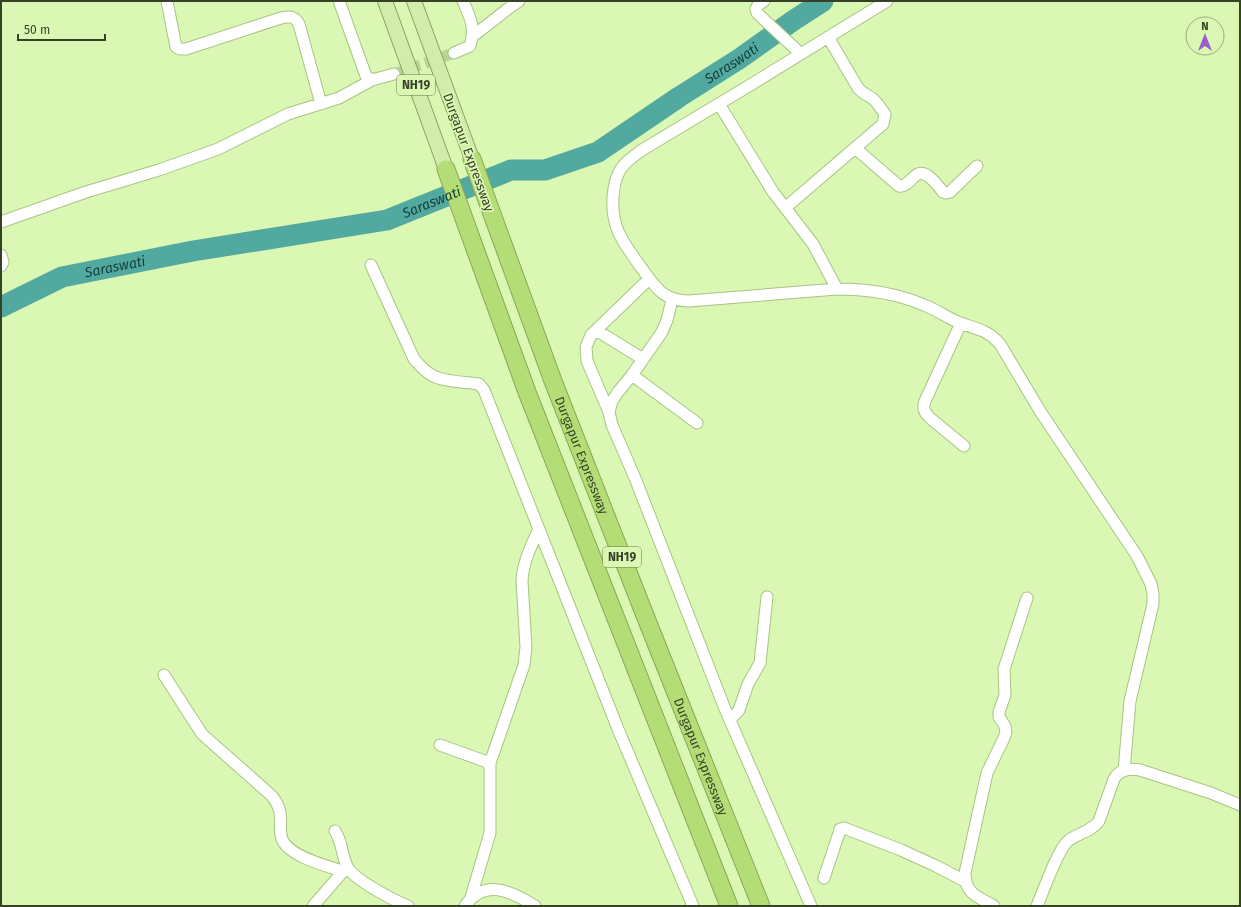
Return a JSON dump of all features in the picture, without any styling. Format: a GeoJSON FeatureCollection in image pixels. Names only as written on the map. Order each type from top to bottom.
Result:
{"type":"FeatureCollection","features":[{"type":"Feature","properties":{"kind":"highway","name":"Durgapur Expressway"},"geometry":{"type":"LineString","coordinates":[[472,159],[553,381],[650,630],[761,906]]}},
{"type":"Feature","properties":{"kind":"highway","name":"Durgapur Expressway"},"geometry":{"type":"LineString","coordinates":[[446,169],[530,399],[729,906]]}},
{"type":"Feature","properties":{"kind":"main road","name":"Durgapur Expressway"},"geometry":{"type":"LineString","coordinates":[[385,1],[446,169]]}},
{"type":"Feature","properties":{"kind":"main road","name":"Durgapur Expressway"},"geometry":{"type":"LineString","coordinates":[[414,1],[472,159]]}},
{"type":"Feature","properties":{"kind":"street"},"geometry":{"type":"LineString","coordinates":[[168,1],[176,47],[180,49],[186,49],[281,18],[293,17],[299,24],[321,104]]}},
{"type":"Feature","properties":{"kind":"street"},"geometry":{"type":"LineString","coordinates":[[339,1],[366,76],[372,80]]}},
{"type":"Feature","properties":{"kind":"street"},"geometry":{"type":"LineString","coordinates":[[454,53],[470,46],[473,36],[472,24],[463,1]]}},
{"type":"Feature","properties":{"kind":"street"},"geometry":{"type":"LineString","coordinates":[[473,36],[519,1]]}},
{"type":"Feature","properties":{"kind":"street"},"geometry":{"type":"LineString","coordinates":[[764,1],[758,5],[756,9],[760,16],[798,52]]}},
{"type":"Feature","properties":{"kind":"street"},"geometry":{"type":"LineString","coordinates":[[887,1],[828,37],[798,52],[719,104],[626,161],[617,176],[614,186],[612,207],[616,227],[623,242],[649,279],[658,290],[672,300],[689,301],[837,289],[858,289],[894,295],[926,305],[961,323],[983,330],[994,336],[1040,412],[1136,556],[1151,584],[1153,604],[1130,702],[1124,771]]}},
{"type":"Feature","properties":{"kind":"street"},"geometry":{"type":"LineString","coordinates":[[785,208],[883,124],[885,114],[872,98],[861,92],[858,88],[828,37]]}},
{"type":"Feature","properties":{"kind":"street"},"geometry":{"type":"LineString","coordinates":[[1,222],[86,192],[159,170],[218,149],[288,114],[338,98],[372,80],[394,74]]}},
{"type":"Feature","properties":{"kind":"street"},"geometry":{"type":"LineString","coordinates":[[719,104],[765,180],[813,244],[837,289]]}},
{"type":"Feature","properties":{"kind":"street"},"geometry":{"type":"LineString","coordinates":[[855,148],[899,186],[906,185],[915,175],[924,174],[929,176],[943,192],[946,193],[950,192],[976,166]]}},
{"type":"Feature","properties":{"kind":"street"},"geometry":{"type":"LineString","coordinates":[[1,255],[3,262],[1,266]]}},
{"type":"Feature","properties":{"kind":"street"},"geometry":{"type":"LineString","coordinates":[[371,265],[414,358],[422,368],[430,375],[439,378],[479,384],[484,390],[618,729],[693,906]]}},
{"type":"Feature","properties":{"kind":"street"},"geometry":{"type":"LineString","coordinates":[[649,279],[596,330],[588,341],[586,347],[587,361],[609,412],[612,425],[730,720],[810,906]]}},
{"type":"Feature","properties":{"kind":"street"},"geometry":{"type":"LineString","coordinates":[[609,412],[612,401],[662,332],[672,300]]}},
{"type":"Feature","properties":{"kind":"street"},"geometry":{"type":"LineString","coordinates":[[961,323],[925,401],[924,409],[930,418],[964,446]]}},
{"type":"Feature","properties":{"kind":"street"},"geometry":{"type":"LineString","coordinates":[[596,330],[643,359]]}},
{"type":"Feature","properties":{"kind":"street"},"geometry":{"type":"LineString","coordinates":[[632,375],[697,422]]}},
{"type":"Feature","properties":{"kind":"street"},"geometry":{"type":"LineString","coordinates":[[465,904],[490,834],[490,763],[524,665],[526,647],[522,580],[523,570],[525,561],[539,529]]}},
{"type":"Feature","properties":{"kind":"street"},"geometry":{"type":"LineString","coordinates":[[730,720],[739,710],[748,684],[760,663],[767,597]]}},
{"type":"Feature","properties":{"kind":"street"},"geometry":{"type":"LineString","coordinates":[[994,906],[970,892],[965,881],[987,773],[1006,732],[1005,726],[1000,717],[1005,695],[1004,669],[1027,598]]}},
{"type":"Feature","properties":{"kind":"street"},"geometry":{"type":"LineString","coordinates":[[164,675],[202,734],[275,800],[280,812],[281,837],[289,848],[311,860],[345,869],[362,881],[408,906]]}},
{"type":"Feature","properties":{"kind":"street"},"geometry":{"type":"LineString","coordinates":[[440,745],[490,763]]}},
{"type":"Feature","properties":{"kind":"street"},"geometry":{"type":"LineString","coordinates":[[1037,906],[1063,847],[1072,839],[1096,826],[1114,779],[1118,773],[1131,769],[1140,770],[1211,793],[1240,805]]}},
{"type":"Feature","properties":{"kind":"street"},"geometry":{"type":"LineString","coordinates":[[824,878],[840,829],[844,828],[907,853],[965,881]]}},
{"type":"Feature","properties":{"kind":"street"},"geometry":{"type":"LineString","coordinates":[[313,906],[345,869],[342,845],[335,831]]}},
{"type":"Feature","properties":{"kind":"street"},"geometry":{"type":"LineString","coordinates":[[465,904],[480,891],[500,890],[510,893],[534,906]]}},
{"type":"Feature","properties":{"kind":"waterway","name":"Saraswati"},"geometry":{"type":"LineString","coordinates":[[1,307],[62,277],[193,251],[387,220],[511,170],[545,170],[598,152],[679,97],[739,59],[823,1]]}},
{"type":"Feature","properties":{"kind":"tunnel"},"geometry":{"type":"LineString","coordinates":[[394,74],[454,53]]}}]}
